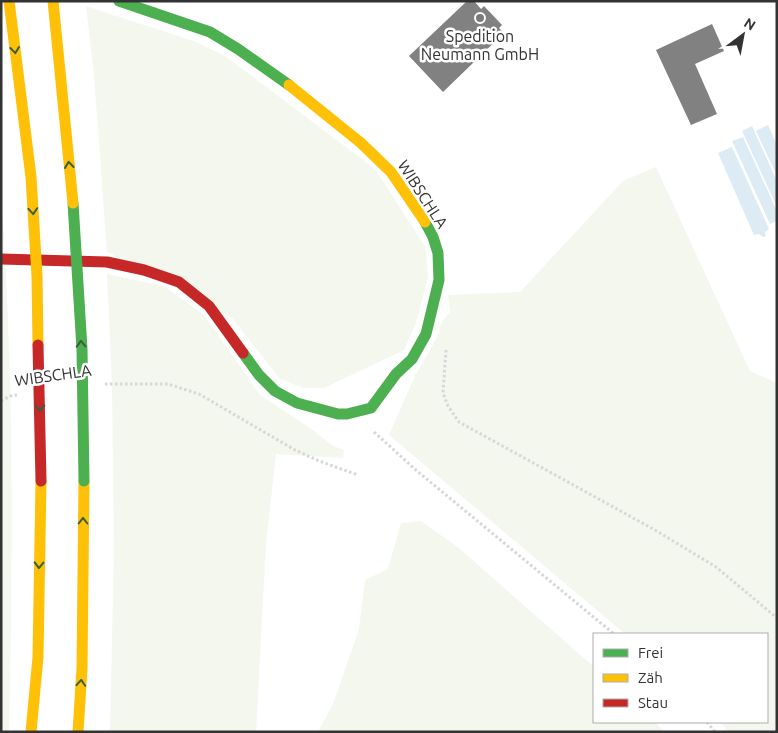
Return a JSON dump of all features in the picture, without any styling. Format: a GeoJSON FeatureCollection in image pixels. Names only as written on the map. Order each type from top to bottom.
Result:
{"type":"FeatureCollection","features":[{"type":"Feature","properties":{"kind":"main road"},"geometry":{"type":"LineString","coordinates":[[9,1],[30,177],[37,276],[41,481],[38,657],[31,732]]}},
{"type":"Feature","properties":{"kind":"main road"},"geometry":{"type":"LineString","coordinates":[[53,1],[76,236],[82,349],[84,481],[82,668],[78,732]]}},
{"type":"Feature","properties":{"kind":"main road","name":"WIBSCHLA"},"geometry":{"type":"LineString","coordinates":[[1,259],[107,262],[144,270],[179,282],[209,306],[258,375],[275,390],[297,403],[338,414],[347,414],[371,408],[396,374],[412,358],[426,334],[439,280],[438,253],[433,237],[421,216],[391,172],[361,143],[322,111],[238,49],[210,32],[119,1]]}},
{"type":"Feature","properties":{"kind":"path"},"geometry":{"type":"LineString","coordinates":[[445,342],[443,394],[448,406],[459,422],[655,530],[716,567],[777,618]]}},
{"type":"Feature","properties":{"kind":"path","name":"WIBSCHLA"},"geometry":{"type":"LineString","coordinates":[[103,384],[168,384],[199,394],[295,450],[358,475]]}},
{"type":"Feature","properties":{"kind":"path","name":"WIBSCHLA"},"geometry":{"type":"LineString","coordinates":[[1,401],[10,396],[19,395]]}},
{"type":"Feature","properties":{"kind":"path"},"geometry":{"type":"LineString","coordinates":[[372,430],[418,472],[613,633]]}},
{"type":"Feature","properties":{"kind":"shaded area"},"geometry":{"type":"Polygon","coordinates":[[[86,6],[196,42],[225,56],[375,169],[426,248],[428,277],[416,323],[404,350],[324,388],[303,388],[280,379],[232,318],[107,252],[94,75],[86,6]]]}},
{"type":"Feature","properties":{"kind":"shaded area"},"geometry":{"type":"Polygon","coordinates":[[[768,125],[777,145],[777,176],[756,131],[768,125]]]}},
{"type":"Feature","properties":{"kind":"shaded area"},"geometry":{"type":"Polygon","coordinates":[[[752,126],[777,181],[777,207],[742,131],[752,126]]]}},
{"type":"Feature","properties":{"kind":"shaded area"},"geometry":{"type":"Polygon","coordinates":[[[743,137],[777,211],[777,221],[770,224],[732,141],[743,137]]]}},
{"type":"Feature","properties":{"kind":"shaded area"},"geometry":{"type":"Polygon","coordinates":[[[732,147],[769,229],[765,232],[766,236],[754,235],[718,153],[732,147]]]}},
{"type":"Feature","properties":{"kind":"shaded area"},"geometry":{"type":"Polygon","coordinates":[[[656,167],[750,371],[777,383],[777,732],[729,732],[721,723],[768,723],[768,633],[624,633],[389,435],[415,376],[439,334],[441,323],[450,312],[448,295],[520,292],[623,181],[656,167]]]}},
{"type":"Feature","properties":{"kind":"shaded area"},"geometry":{"type":"Polygon","coordinates":[[[1,194],[8,328],[11,463],[9,732],[1,732],[1,194]]]}},
{"type":"Feature","properties":{"kind":"shaded area"},"geometry":{"type":"Polygon","coordinates":[[[107,274],[164,286],[204,315],[260,395],[310,428],[333,446],[344,450],[343,458],[276,454],[266,544],[256,732],[110,732],[114,549],[112,384],[107,274]]]}},
{"type":"Feature","properties":{"kind":"shaded area"},"geometry":{"type":"Polygon","coordinates":[[[421,521],[459,548],[593,666],[593,723],[656,723],[664,732],[318,732],[333,704],[359,629],[365,580],[388,569],[401,523],[421,521]]]}},
{"type":"Feature","properties":{"kind":"building"},"geometry":{"type":"Polygon","coordinates":[[[467,1],[474,1],[481,9],[484,6],[502,25],[499,28],[504,33],[443,92],[409,56],[467,1]]]}},
{"type":"Feature","properties":{"kind":"building"},"geometry":{"type":"Polygon","coordinates":[[[712,24],[724,51],[695,64],[717,114],[691,125],[656,50],[712,24]]]}},
{"type":"Feature","properties":{"kind":"traffic: fast"},"geometry":{"type":"LineString","coordinates":[[119,1],[210,32],[289,85]]}},
{"type":"Feature","properties":{"kind":"traffic: fast"},"geometry":{"type":"LineString","coordinates":[[73,203],[82,349],[84,481]]}},
{"type":"Feature","properties":{"kind":"traffic: fast"},"geometry":{"type":"LineString","coordinates":[[243,353],[259,375],[275,391],[297,403],[338,414],[347,414],[371,408],[396,374],[412,359],[426,334],[439,280],[438,253],[433,237],[425,222]]}},
{"type":"Feature","properties":{"kind":"traffic: slow"},"geometry":{"type":"LineString","coordinates":[[9,1],[31,177],[37,276],[38,345]]}},
{"type":"Feature","properties":{"kind":"traffic: slow"},"geometry":{"type":"LineString","coordinates":[[53,1],[73,203]]}},
{"type":"Feature","properties":{"kind":"traffic: slow"},"geometry":{"type":"LineString","coordinates":[[289,85],[361,143],[391,172],[425,222]]}},
{"type":"Feature","properties":{"kind":"traffic: slow"},"geometry":{"type":"LineString","coordinates":[[31,732],[38,657],[41,481]]}},
{"type":"Feature","properties":{"kind":"traffic: slow"},"geometry":{"type":"LineString","coordinates":[[78,732],[82,668],[84,481]]}},
{"type":"Feature","properties":{"kind":"traffic: jam"},"geometry":{"type":"LineString","coordinates":[[1,259],[107,262],[144,270],[179,282],[209,306],[243,353]]}},
{"type":"Feature","properties":{"kind":"traffic: jam"},"geometry":{"type":"LineString","coordinates":[[38,345],[41,481]]}},
{"type":"Feature","properties":{"kind":"place","name":"Spedition Neumann GmbH"},"geometry":{"type":"Point","coordinates":[480,18]}}]}
